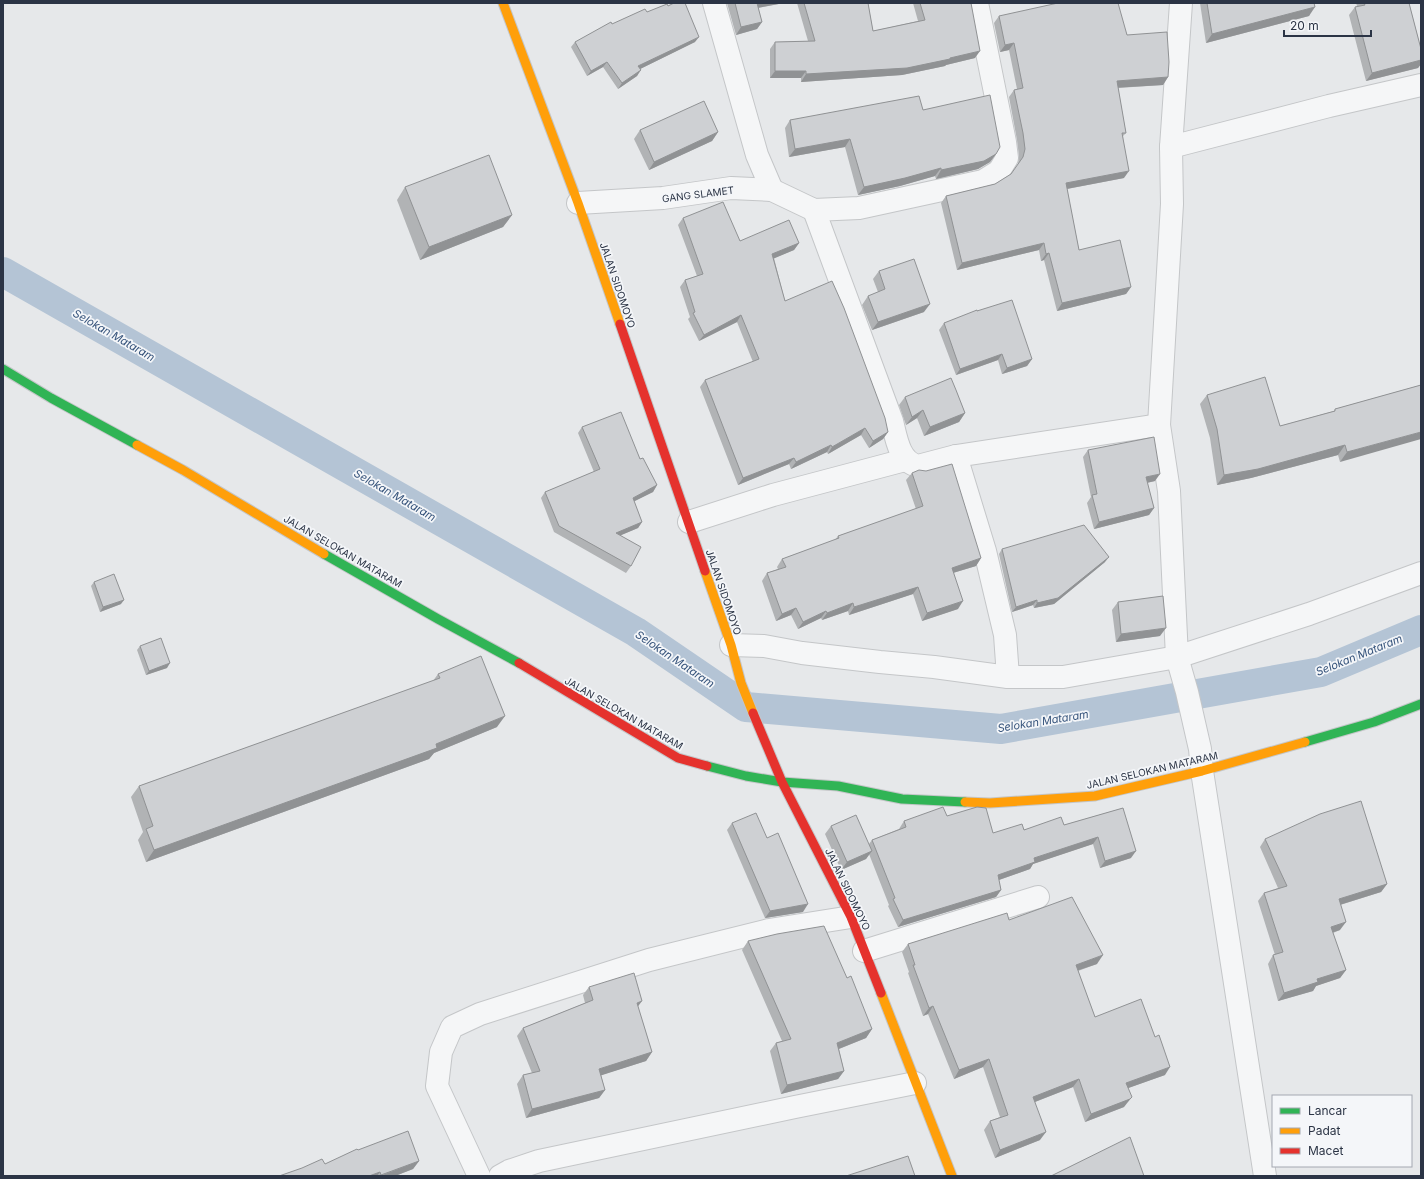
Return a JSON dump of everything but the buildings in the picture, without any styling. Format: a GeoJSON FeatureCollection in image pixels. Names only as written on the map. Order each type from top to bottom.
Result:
{"type":"FeatureCollection","features":[{"type":"Feature","properties":{"kind":"street","name":"JALAN SIDOMOYO"},"geometry":{"type":"LineString","coordinates":[[503,3],[578,204],[731,645],[741,683],[782,782],[852,917],[914,1083],[952,1176]]}},
{"type":"Feature","properties":{"kind":"street"},"geometry":{"type":"LineString","coordinates":[[714,3],[756,154],[772,190]]}},
{"type":"Feature","properties":{"kind":"street"},"geometry":{"type":"LineString","coordinates":[[977,3],[1005,142],[1007,158],[1000,171],[983,181],[859,208],[814,210],[905,460],[912,465],[918,466],[956,456],[1159,425]]}},
{"type":"Feature","properties":{"kind":"street"},"geometry":{"type":"LineString","coordinates":[[1181,3],[1171,147],[1172,204],[1159,425],[1169,491],[1177,657],[1187,692],[1200,749],[1202,771],[1265,1176]]}},
{"type":"Feature","properties":{"kind":"street"},"geometry":{"type":"LineString","coordinates":[[1171,147],[1329,106],[1421,85]]}},
{"type":"Feature","properties":{"kind":"street","name":"GANG SLAMET"},"geometry":{"type":"LineString","coordinates":[[578,204],[663,198],[731,188],[772,190],[814,210]]}},
{"type":"Feature","properties":{"kind":"street","name":"JALAN SELOKAN MATARAM"},"geometry":{"type":"LineString","coordinates":[[3,369],[51,398],[183,470],[317,550],[438,619],[502,653],[678,758],[746,776],[782,782],[838,786],[902,799],[990,803],[1095,796],[1202,771],[1374,722],[1421,704]]}},
{"type":"Feature","properties":{"kind":"street"},"geometry":{"type":"LineString","coordinates":[[956,456],[985,551],[1005,635],[1008,677]]}},
{"type":"Feature","properties":{"kind":"street"},"geometry":{"type":"LineString","coordinates":[[688,522],[773,495],[905,460]]}},
{"type":"Feature","properties":{"kind":"street"},"geometry":{"type":"LineString","coordinates":[[731,645],[764,646],[802,653],[934,667],[1008,677],[1063,677],[1177,657],[1309,614],[1421,573]]}},
{"type":"Feature","properties":{"kind":"street"},"geometry":{"type":"LineString","coordinates":[[864,951],[1038,897]]}},
{"type":"Feature","properties":{"kind":"street"},"geometry":{"type":"LineString","coordinates":[[479,1176],[437,1086],[441,1052],[452,1027],[480,1014],[648,960],[769,930],[852,917]]}},
{"type":"Feature","properties":{"kind":"street"},"geometry":{"type":"LineString","coordinates":[[500,1176],[509,1171],[539,1162],[914,1083]]}},
{"type":"Feature","properties":{"kind":"waterway","name":"Selokan Mataram"},"geometry":{"type":"LineString","coordinates":[[3,272],[636,632],[746,707],[1001,729],[1321,672],[1421,630]]}},
{"type":"Feature","properties":{"kind":"traffic: fast"},"geometry":{"type":"LineString","coordinates":[[3,369],[51,398],[137,445]]}},
{"type":"Feature","properties":{"kind":"traffic: fast"},"geometry":{"type":"LineString","coordinates":[[324,554],[519,663]]}},
{"type":"Feature","properties":{"kind":"traffic: fast"},"geometry":{"type":"LineString","coordinates":[[1305,742],[1374,722],[1421,704]]}},
{"type":"Feature","properties":{"kind":"traffic: fast"},"geometry":{"type":"LineString","coordinates":[[707,766],[746,776],[782,782],[838,786],[902,799],[965,802]]}},
{"type":"Feature","properties":{"kind":"traffic: slow"},"geometry":{"type":"LineString","coordinates":[[503,3],[578,203],[620,324]]}},
{"type":"Feature","properties":{"kind":"traffic: slow"},"geometry":{"type":"LineString","coordinates":[[137,445],[183,470],[324,554]]}},
{"type":"Feature","properties":{"kind":"traffic: slow"},"geometry":{"type":"LineString","coordinates":[[705,571],[731,645],[741,683],[753,713]]}},
{"type":"Feature","properties":{"kind":"traffic: slow"},"geometry":{"type":"LineString","coordinates":[[965,802],[990,803],[1095,796],[1202,771],[1305,742]]}},
{"type":"Feature","properties":{"kind":"traffic: slow"},"geometry":{"type":"LineString","coordinates":[[881,993],[952,1176]]}},
{"type":"Feature","properties":{"kind":"traffic: jam"},"geometry":{"type":"LineString","coordinates":[[620,324],[705,571]]}},
{"type":"Feature","properties":{"kind":"traffic: jam"},"geometry":{"type":"LineString","coordinates":[[519,663],[678,758],[707,766]]}},
{"type":"Feature","properties":{"kind":"traffic: jam"},"geometry":{"type":"LineString","coordinates":[[753,713],[782,782],[851,917],[881,993]]}}]}
